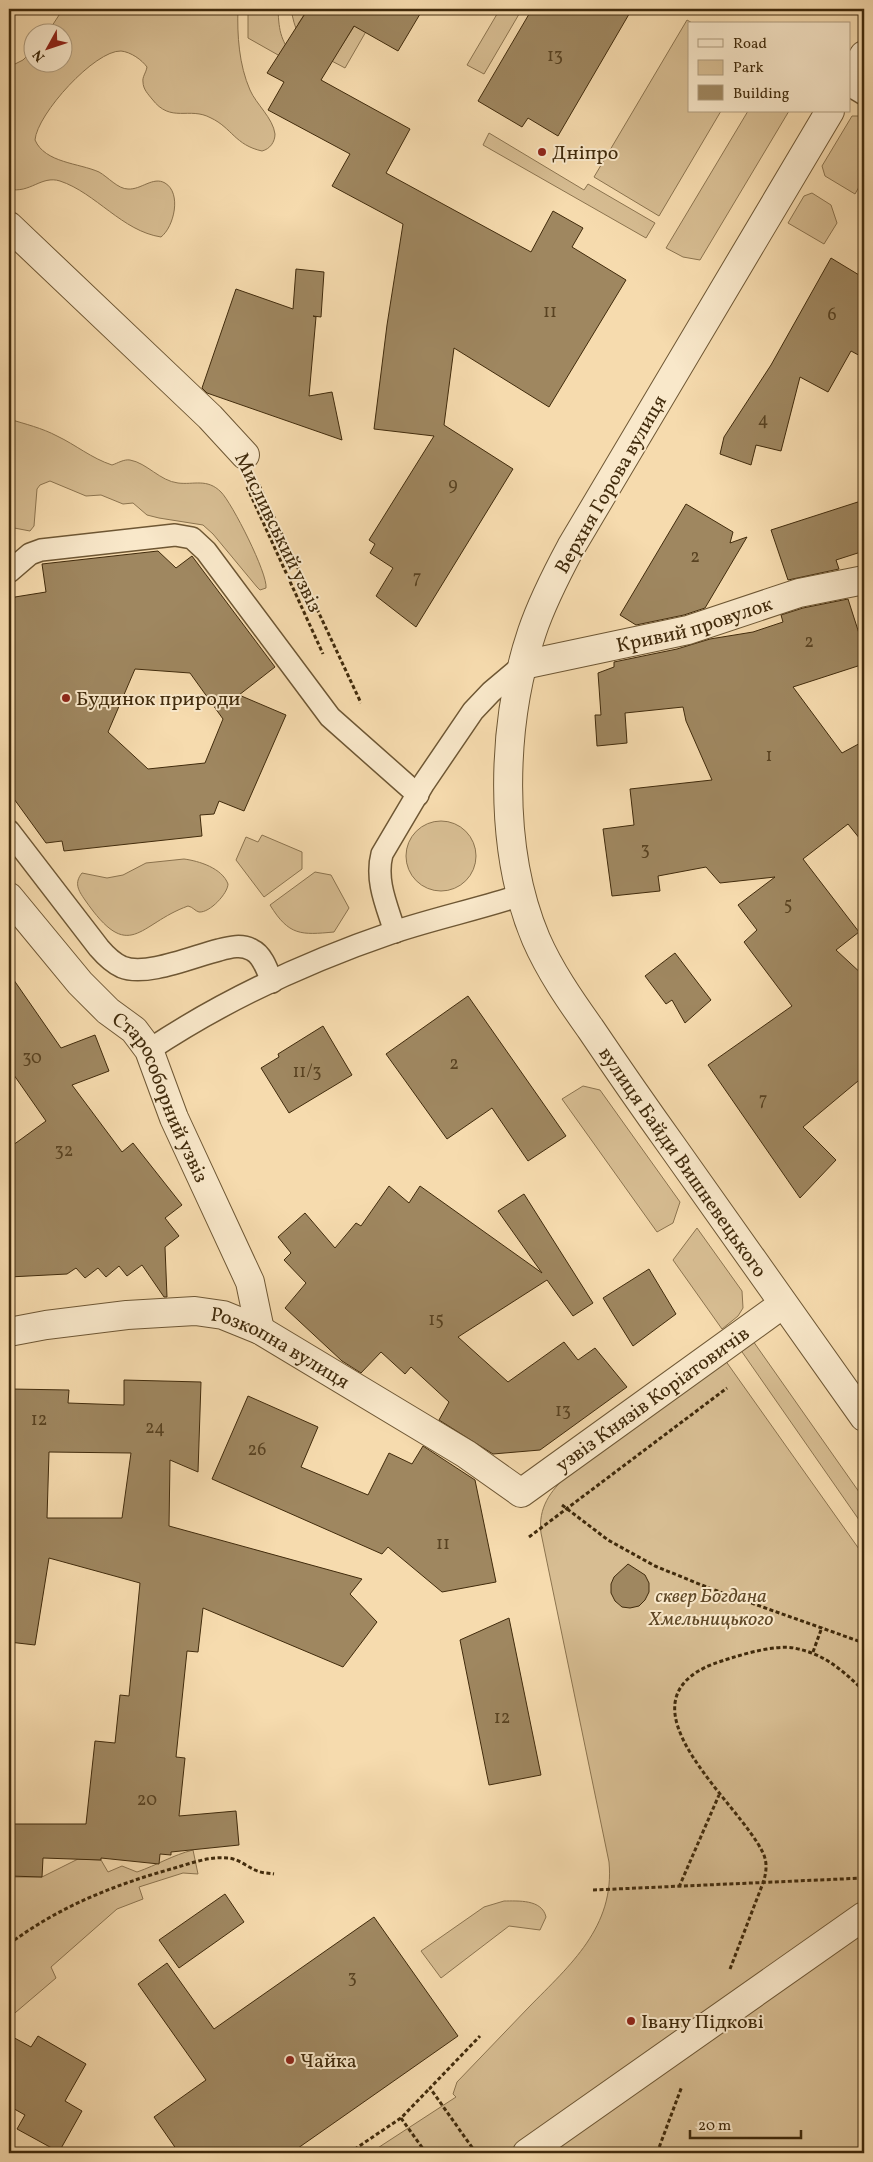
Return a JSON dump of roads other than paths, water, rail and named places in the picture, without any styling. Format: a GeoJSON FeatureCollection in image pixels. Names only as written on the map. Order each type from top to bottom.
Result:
{"type":"FeatureCollection","features":[{"type":"Feature","properties":{"kind":"street"},"geometry":{"type":"LineString","coordinates":[[850,78],[864,55]]}},
{"type":"Feature","properties":{"kind":"street","name":"Верхня Горова вулиця"},"geometry":{"type":"LineString","coordinates":[[522,896],[511,830],[509,760],[516,697],[523,665],[542,604],[571,547],[829,112]]}},
{"type":"Feature","properties":{"kind":"street","name":"Мисливський узвіз"},"geometry":{"type":"LineString","coordinates":[[9,226],[210,417],[245,454]]}},
{"type":"Feature","properties":{"kind":"street","name":"Кривий провулок"},"geometry":{"type":"LineString","coordinates":[[523,665],[688,630],[800,593],[864,580]]}},
{"type":"Feature","properties":{"kind":"street","name":"Старособорний узвіз"},"geometry":{"type":"LineString","coordinates":[[9,896],[80,983],[108,1011],[134,1030],[149,1050],[185,1144],[250,1282],[260,1330]]}},
{"type":"Feature","properties":{"kind":"street","name":"вулиця Байди Вишневецького"},"geometry":{"type":"LineString","coordinates":[[522,896],[537,940],[549,965],[569,998],[864,1417]]}},
{"type":"Feature","properties":{"kind":"street","name":"узвіз Князів Коріатовичів"},"geometry":{"type":"LineString","coordinates":[[521,1493],[783,1304]]}},
{"type":"Feature","properties":{"kind":"street","name":"Розкопна вулиця"},"geometry":{"type":"LineString","coordinates":[[9,1332],[127,1315],[195,1311],[223,1315],[260,1330],[466,1454],[521,1493]]}},
{"type":"Feature","properties":{"kind":"street"},"geometry":{"type":"LineString","coordinates":[[527,2153],[864,1916]]}},
{"type":"Feature","properties":{"kind":"lane"},"geometry":{"type":"LineString","coordinates":[[850,86],[864,94]]}},
{"type":"Feature","properties":{"kind":"lane"},"geometry":{"type":"LineString","coordinates":[[9,572],[30,554],[41,550],[175,535],[192,538],[206,551],[330,717],[418,795]]}},
{"type":"Feature","properties":{"kind":"lane"},"geometry":{"type":"LineString","coordinates":[[395,932],[381,886],[380,864],[388,843],[474,711],[491,692],[523,665]]}},
{"type":"Feature","properties":{"kind":"lane"},"geometry":{"type":"LineString","coordinates":[[9,831],[99,948],[122,967],[134,970],[154,968],[239,946],[254,950],[262,959],[272,982]]}},
{"type":"Feature","properties":{"kind":"lane"},"geometry":{"type":"LineString","coordinates":[[149,1050],[186,1026],[272,982],[395,932],[522,896]]}},
{"type":"Feature","properties":{"kind":"place","name":"Дніпро"},"geometry":{"type":"Point","coordinates":[542,152]}},
{"type":"Feature","properties":{"kind":"place","name":"Будинок природи"},"geometry":{"type":"Point","coordinates":[66,698]}},
{"type":"Feature","properties":{"kind":"place","name":"Івану Підкові"},"geometry":{"type":"Point","coordinates":[631,2021]}},
{"type":"Feature","properties":{"kind":"place","name":"Чайка"},"geometry":{"type":"Point","coordinates":[290,2060]}},
{"type":"Feature","properties":{"kind":"park label","name":"сквер Богдана Хмельницького"},"geometry":{"type":"Point","coordinates":[711,1606]}}]}
